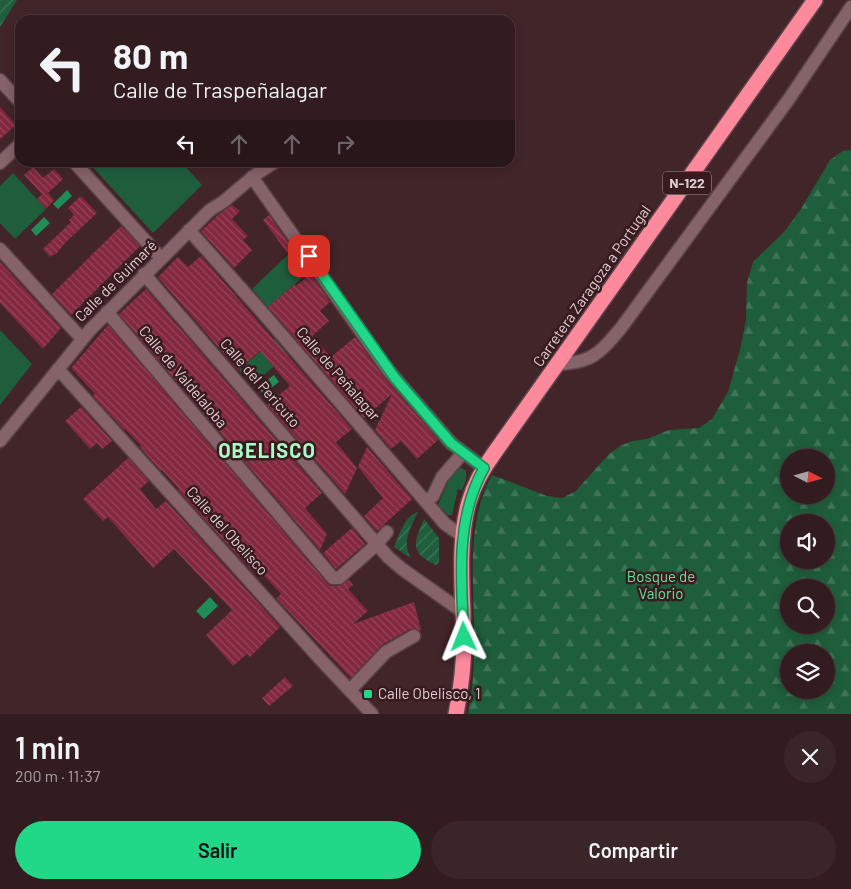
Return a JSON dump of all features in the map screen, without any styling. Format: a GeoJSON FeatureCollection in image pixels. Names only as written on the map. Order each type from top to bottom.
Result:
{"type":"FeatureCollection","features":[{"type":"Feature","properties":{"kind":"highway","name":"Carretera Zaragoza a Portugal"},"geometry":{"type":"LineString","coordinates":[[484,468],[814,0]]}},
{"type":"Feature","properties":{"kind":"highway","name":"N-122"},"geometry":{"type":"LineString","coordinates":[[456,714],[462,672],[464,537],[469,502],[484,468]]}},
{"type":"Feature","properties":{"kind":"street"},"geometry":{"type":"LineString","coordinates":[[557,364],[578,363],[591,358],[621,328],[789,99],[851,7]]}},
{"type":"Feature","properties":{"kind":"street"},"geometry":{"type":"LineString","coordinates":[[0,80],[15,96]]}},
{"type":"Feature","properties":{"kind":"street"},"geometry":{"type":"LineString","coordinates":[[0,163],[15,149]]}},
{"type":"Feature","properties":{"kind":"street"},"geometry":{"type":"LineString","coordinates":[[79,167],[161,258]]}},
{"type":"Feature","properties":{"kind":"street","name":"Calle de Guimaré"},"geometry":{"type":"LineString","coordinates":[[0,442],[82,338],[107,312],[212,208],[267,167]]}},
{"type":"Feature","properties":{"kind":"street"},"geometry":{"type":"LineString","coordinates":[[252,177],[388,370],[451,443],[463,454],[484,468]]}},
{"type":"Feature","properties":{"kind":"street","name":"Calle de Peñalagar"},"geometry":{"type":"LineString","coordinates":[[190,230],[448,527],[464,537]]}},
{"type":"Feature","properties":{"kind":"street"},"geometry":{"type":"LineString","coordinates":[[0,249],[82,338]]}},
{"type":"Feature","properties":{"kind":"street","name":"Calle del Pericuto"},"geometry":{"type":"LineString","coordinates":[[144,274],[397,566],[463,612]]}},
{"type":"Feature","properties":{"kind":"street","name":"Calle de Valdelaloba"},"geometry":{"type":"LineString","coordinates":[[107,312],[333,578],[339,578],[377,544]]}},
{"type":"Feature","properties":{"kind":"street","name":"Calle del Obelisco"},"geometry":{"type":"LineString","coordinates":[[58,368],[372,714]]}},
{"type":"Feature","properties":{"kind":"street"},"geometry":{"type":"LineString","coordinates":[[426,502],[433,496],[442,477],[463,454]]}},
{"type":"Feature","properties":{"kind":"street"},"geometry":{"type":"LineString","coordinates":[[377,544],[387,532]]}},
{"type":"Feature","properties":{"kind":"street"},"geometry":{"type":"LineString","coordinates":[[350,690],[386,652],[414,636]]}},
{"type":"Feature","properties":{"kind":"green space"},"geometry":{"type":"Polygon","coordinates":[[[0,0],[17,0],[0,27],[0,0]]]}},
{"type":"Feature","properties":{"kind":"green space","name":"Bosque de Valorio"},"geometry":{"type":"Polygon","coordinates":[[[851,150],[851,714],[468,714],[474,661],[474,539],[477,516],[483,495],[492,475],[547,496],[562,498],[576,491],[608,455],[620,446],[632,441],[647,439],[669,430],[699,428],[712,419],[728,392],[740,350],[746,320],[747,283],[753,262],[784,232],[801,209],[830,160],[843,151],[851,150]]]}},
{"type":"Feature","properties":{"kind":"green space"},"geometry":{"type":"Polygon","coordinates":[[[93,167],[186,167],[202,185],[153,233],[93,167]]]}},
{"type":"Feature","properties":{"kind":"green space"},"geometry":{"type":"Polygon","coordinates":[[[13,173],[46,209],[15,239],[0,223],[0,186],[13,173]]]}},
{"type":"Feature","properties":{"kind":"green space"},"geometry":{"type":"Polygon","coordinates":[[[296,247],[312,269],[268,307],[252,289],[296,247]]]}},
{"type":"Feature","properties":{"kind":"green space"},"geometry":{"type":"Polygon","coordinates":[[[0,330],[32,364],[0,405],[0,330]]]}},
{"type":"Feature","properties":{"kind":"green space"},"geometry":{"type":"Polygon","coordinates":[[[275,339],[288,355],[252,385],[239,370],[275,339]]]}},
{"type":"Feature","properties":{"kind":"green space"},"geometry":{"type":"Polygon","coordinates":[[[458,468],[466,470],[466,480],[462,490],[458,489],[452,515],[448,515],[438,505],[449,480],[458,468]]]}},
{"type":"Feature","properties":{"kind":"green space"},"geometry":{"type":"Polygon","coordinates":[[[418,512],[407,540],[408,552],[411,558],[394,547],[406,521],[418,512]]]}},
{"type":"Feature","properties":{"kind":"green space"},"geometry":{"type":"Polygon","coordinates":[[[424,519],[439,538],[439,562],[436,565],[421,556],[416,546],[416,540],[424,519]]]}},
{"type":"Feature","properties":{"kind":"shaded area"},"geometry":{"type":"Polygon","coordinates":[[[67,190],[72,196],[58,209],[53,204],[67,190]]]}},
{"type":"Feature","properties":{"kind":"shaded area"},"geometry":{"type":"Polygon","coordinates":[[[44,217],[50,223],[36,236],[31,230],[44,217]]]}},
{"type":"Feature","properties":{"kind":"shaded area"},"geometry":{"type":"Polygon","coordinates":[[[274,375],[279,382],[263,394],[258,387],[274,375]]]}},
{"type":"Feature","properties":{"kind":"shaded area"},"geometry":{"type":"Polygon","coordinates":[[[210,597],[218,606],[204,619],[196,611],[210,597]]]}},
{"type":"Feature","properties":{"kind":"building"},"geometry":{"type":"Polygon","coordinates":[[[0,107],[15,126],[0,139],[0,107]]]}},
{"type":"Feature","properties":{"kind":"building"},"geometry":{"type":"Polygon","coordinates":[[[33,167],[43,178],[54,169],[63,179],[48,193],[54,200],[46,209],[37,199],[42,194],[24,175],[33,167]]]}},
{"type":"Feature","properties":{"kind":"building"},"geometry":{"type":"Polygon","coordinates":[[[81,196],[97,213],[55,255],[50,257],[43,249],[71,222],[69,220],[74,215],[68,208],[81,196]]]}},
{"type":"Feature","properties":{"kind":"building"},"geometry":{"type":"Polygon","coordinates":[[[232,205],[240,211],[232,219],[248,236],[243,240],[252,250],[234,268],[201,231],[232,205]]]}},
{"type":"Feature","properties":{"kind":"building"},"geometry":{"type":"Polygon","coordinates":[[[269,215],[297,255],[292,259],[263,220],[269,215]]]}},
{"type":"Feature","properties":{"kind":"building"},"geometry":{"type":"Polygon","coordinates":[[[121,226],[140,246],[71,315],[52,294],[121,226]]]}},
{"type":"Feature","properties":{"kind":"building"},"geometry":{"type":"Polygon","coordinates":[[[201,256],[352,429],[336,442],[357,468],[345,494],[267,405],[290,386],[260,351],[238,370],[158,277],[178,257],[188,267],[201,256]]]}},
{"type":"Feature","properties":{"kind":"building"},"geometry":{"type":"Polygon","coordinates":[[[0,262],[61,328],[43,349],[0,303],[0,262]]]}},
{"type":"Feature","properties":{"kind":"building"},"geometry":{"type":"Polygon","coordinates":[[[309,271],[330,302],[320,311],[329,321],[312,336],[331,357],[355,337],[382,375],[438,440],[417,459],[401,441],[391,449],[375,430],[392,394],[364,418],[268,307],[295,284],[296,286],[306,278],[304,275],[309,271]]]}},
{"type":"Feature","properties":{"kind":"building"},"geometry":{"type":"Polygon","coordinates":[[[146,289],[322,493],[305,508],[327,534],[320,550],[119,314],[146,289]]]}},
{"type":"Feature","properties":{"kind":"building"},"geometry":{"type":"Polygon","coordinates":[[[108,325],[327,583],[330,586],[339,586],[349,580],[353,585],[348,589],[368,611],[353,624],[414,602],[421,630],[410,629],[382,645],[351,678],[276,598],[281,594],[257,568],[253,572],[161,471],[141,446],[93,396],[95,394],[71,368],[108,325]]]}},
{"type":"Feature","properties":{"kind":"building"},"geometry":{"type":"Polygon","coordinates":[[[81,407],[112,441],[102,449],[97,443],[90,449],[65,421],[81,407]]]}},
{"type":"Feature","properties":{"kind":"building"},"geometry":{"type":"Polygon","coordinates":[[[367,447],[412,499],[377,531],[364,516],[383,498],[358,467],[367,447]]]}},
{"type":"Feature","properties":{"kind":"building"},"geometry":{"type":"Polygon","coordinates":[[[128,458],[149,481],[140,489],[156,509],[166,501],[280,627],[250,657],[247,654],[233,666],[206,635],[232,610],[174,549],[153,568],[108,517],[103,521],[83,499],[128,458]]]}},
{"type":"Feature","properties":{"kind":"building"},"geometry":{"type":"Polygon","coordinates":[[[352,528],[365,544],[336,569],[323,553],[352,528]]]}},
{"type":"Feature","properties":{"kind":"building"},"geometry":{"type":"Polygon","coordinates":[[[285,677],[293,686],[269,706],[262,698],[285,677]]]}},
{"type":"Feature","properties":{"kind":"place","name":"Calle Obelisco, 1"},"geometry":{"type":"Point","coordinates":[368,694]}},
{"type":"Feature","properties":{"kind":"district","name":"OBELISCO"},"geometry":{"type":"Point","coordinates":[267,451]}},
{"type":"Feature","properties":{"kind":"route"},"geometry":{"type":"LineString","coordinates":[[309,256],[395,378],[451,443],[484,468],[475,484],[466,512],[462,572],[464,637]]}}]}
